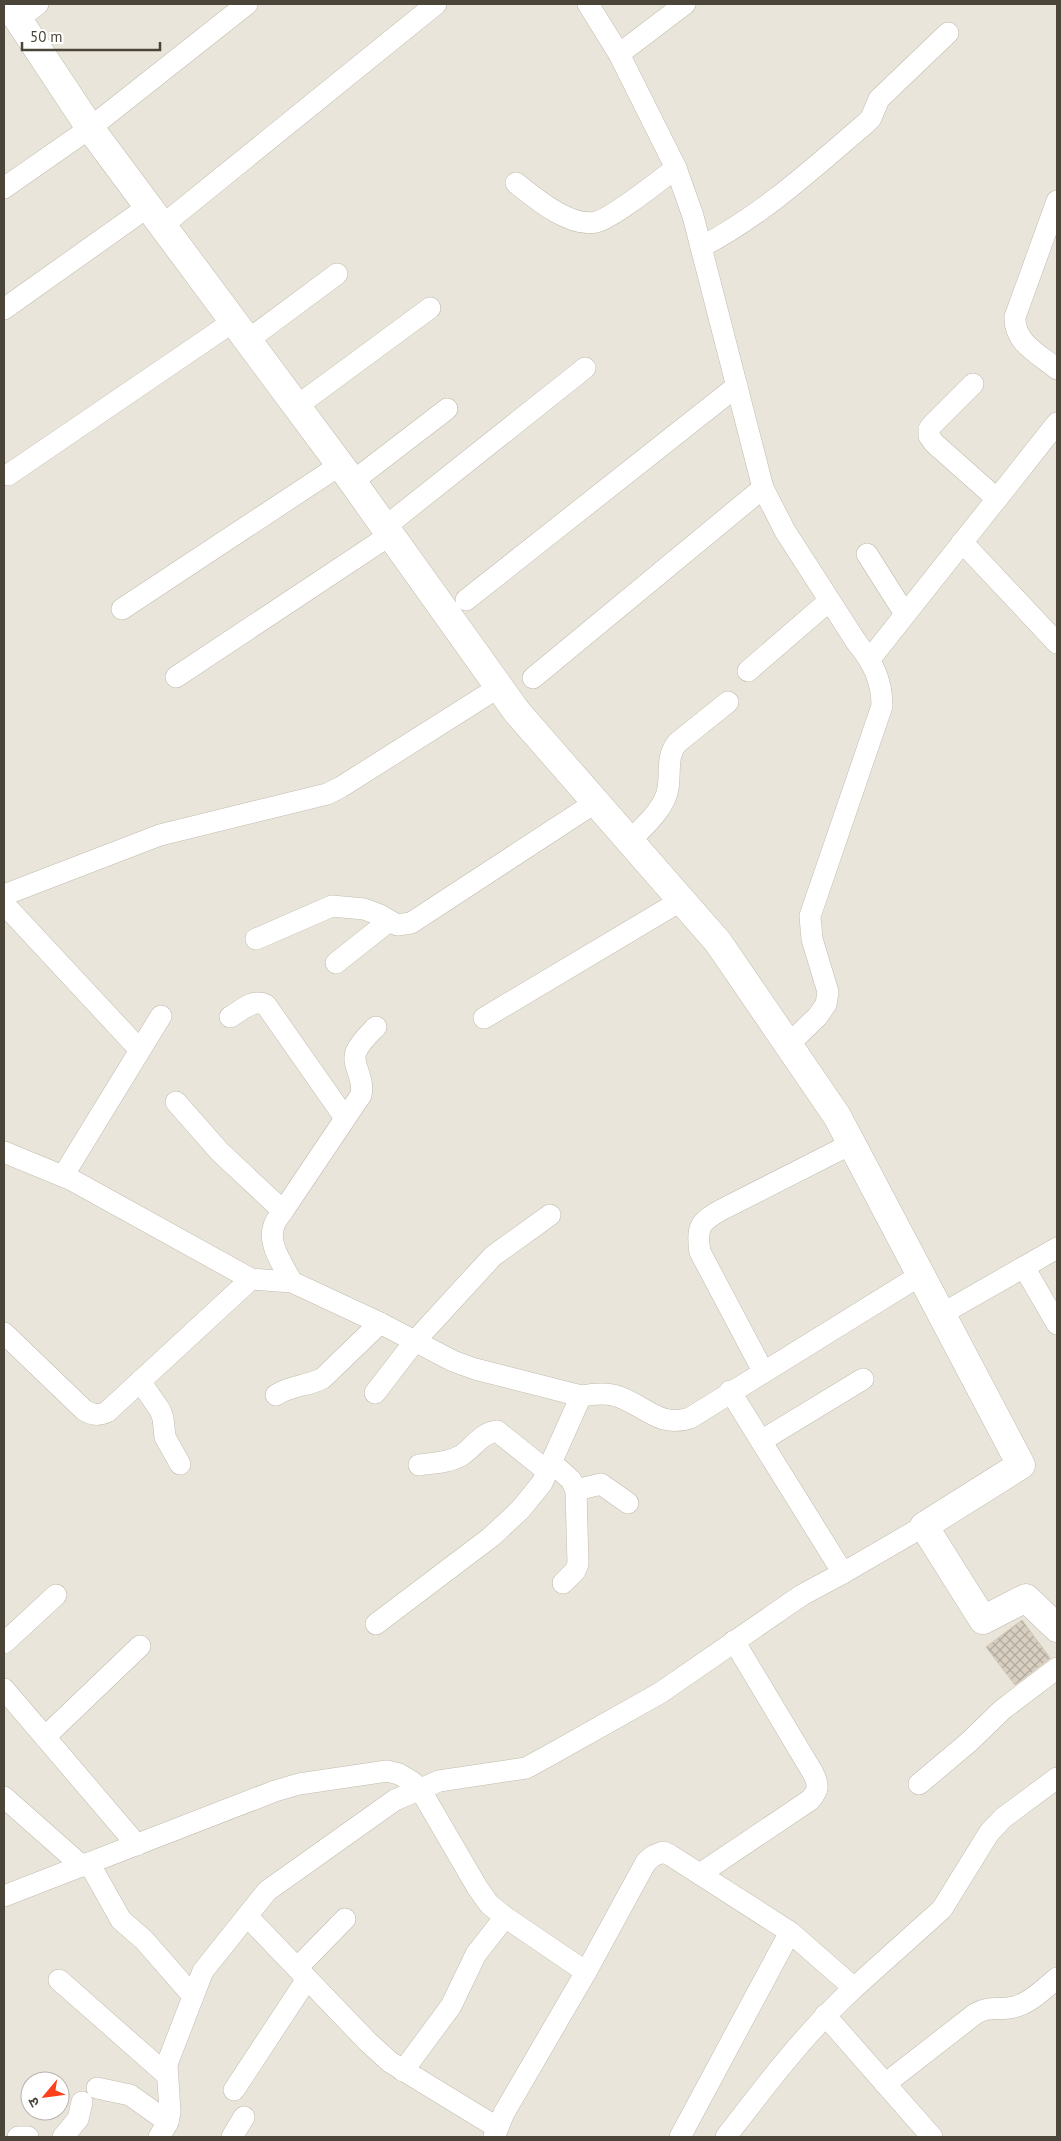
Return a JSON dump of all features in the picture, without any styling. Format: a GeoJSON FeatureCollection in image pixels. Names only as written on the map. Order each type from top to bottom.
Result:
{"type":"FeatureCollection","features":[{"type":"Feature","properties":{"kind":"street"},"geometry":{"type":"LineString","coordinates":[[4,188],[90,128],[247,4]]}},
{"type":"Feature","properties":{"kind":"street"},"geometry":{"type":"LineString","coordinates":[[4,309],[156,216],[436,4]]}},
{"type":"Feature","properties":{"kind":"street"},"geometry":{"type":"LineString","coordinates":[[588,4],[619,54],[676,168],[693,216],[764,488],[784,531],[857,643],[870,659],[880,683],[882,706],[810,916],[812,938],[828,992],[826,1004],[818,1016],[788,1045]]}},
{"type":"Feature","properties":{"kind":"street"},"geometry":{"type":"LineString","coordinates":[[619,54],[685,4]]}},
{"type":"Feature","properties":{"kind":"street"},"geometry":{"type":"LineString","coordinates":[[21,9],[90,128],[297,406],[517,712],[718,942],[836,1116],[919,1276],[1021,1465],[924,1526],[802,1595],[660,1692],[526,1768],[440,1782],[396,1800],[267,1891],[203,1971],[167,2064],[170,2112],[164,2130],[130,2095],[89,2095],[78,2119],[63,2137]]}},
{"type":"Feature","properties":{"kind":"street"},"geometry":{"type":"LineString","coordinates":[[701,247],[759,212],[865,124],[871,118],[880,99],[948,33]]}},
{"type":"Feature","properties":{"kind":"street"},"geometry":{"type":"LineString","coordinates":[[516,183],[542,204],[554,210],[580,221],[597,222],[676,168]]}},
{"type":"Feature","properties":{"kind":"street"},"geometry":{"type":"LineString","coordinates":[[1057,201],[1015,317],[1014,325],[1021,340],[1057,369]]}},
{"type":"Feature","properties":{"kind":"street"},"geometry":{"type":"LineString","coordinates":[[8,475],[241,331],[338,274]]}},
{"type":"Feature","properties":{"kind":"street"},"geometry":{"type":"LineString","coordinates":[[297,406],[430,308]]}},
{"type":"Feature","properties":{"kind":"street"},"geometry":{"type":"LineString","coordinates":[[176,677],[388,531],[585,368]]}},
{"type":"Feature","properties":{"kind":"street"},"geometry":{"type":"LineString","coordinates":[[973,384],[933,424],[929,429],[930,436],[934,443],[997,499]]}},
{"type":"Feature","properties":{"kind":"street"},"geometry":{"type":"LineString","coordinates":[[466,600],[737,386]]}},
{"type":"Feature","properties":{"kind":"street"},"geometry":{"type":"LineString","coordinates":[[122,609],[346,474],[447,409]]}},
{"type":"Feature","properties":{"kind":"street"},"geometry":{"type":"LineString","coordinates":[[870,659],[1057,423]]}},
{"type":"Feature","properties":{"kind":"street"},"geometry":{"type":"LineString","coordinates":[[533,678],[764,488]]}},
{"type":"Feature","properties":{"kind":"street"},"geometry":{"type":"LineString","coordinates":[[962,542],[1057,644]]}},
{"type":"Feature","properties":{"kind":"street"},"geometry":{"type":"LineString","coordinates":[[867,554],[906,614]]}},
{"type":"Feature","properties":{"kind":"street"},"geometry":{"type":"LineString","coordinates":[[748,671],[829,601]]}},
{"type":"Feature","properties":{"kind":"street"},"geometry":{"type":"LineString","coordinates":[[4,895],[160,835],[327,794],[499,687]]}},
{"type":"Feature","properties":{"kind":"street"},"geometry":{"type":"LineString","coordinates":[[630,841],[657,812],[663,802],[668,789],[671,750],[728,702]]}},
{"type":"Feature","properties":{"kind":"street"},"geometry":{"type":"LineString","coordinates":[[256,939],[332,906],[364,909],[398,925],[411,923],[596,802]]}},
{"type":"Feature","properties":{"kind":"street"},"geometry":{"type":"LineString","coordinates":[[484,1018],[682,900]]}},
{"type":"Feature","properties":{"kind":"street"},"geometry":{"type":"LineString","coordinates":[[4,904],[140,1050]]}},
{"type":"Feature","properties":{"kind":"street"},"geometry":{"type":"LineString","coordinates":[[336,963],[389,921]]}},
{"type":"Feature","properties":{"kind":"street"},"geometry":{"type":"LineString","coordinates":[[230,1017],[253,1003],[260,1002],[266,1005],[345,1118]]}},
{"type":"Feature","properties":{"kind":"street"},"geometry":{"type":"LineString","coordinates":[[63,1176],[161,1016]]}},
{"type":"Feature","properties":{"kind":"street"},"geometry":{"type":"LineString","coordinates":[[292,1282],[277,1253],[273,1240],[273,1229],[283,1211],[361,1095],[363,1087],[354,1059],[355,1053],[376,1026]]}},
{"type":"Feature","properties":{"kind":"street"},"geometry":{"type":"LineString","coordinates":[[176,1102],[225,1158],[283,1211]]}},
{"type":"Feature","properties":{"kind":"street"},"geometry":{"type":"LineString","coordinates":[[763,1371],[700,1252],[698,1238],[700,1227],[705,1219],[721,1210],[851,1144]]}},
{"type":"Feature","properties":{"kind":"street"},"geometry":{"type":"LineString","coordinates":[[4,1152],[63,1176],[250,1279],[292,1282],[475,1369],[582,1396],[599,1393],[615,1396],[664,1420],[677,1422],[690,1418],[730,1391],[919,1276]]}},
{"type":"Feature","properties":{"kind":"street"},"geometry":{"type":"LineString","coordinates":[[375,1393],[415,1341],[493,1256],[550,1215]]}},
{"type":"Feature","properties":{"kind":"street"},"geometry":{"type":"LineString","coordinates":[[940,1315],[1057,1248]]}},
{"type":"Feature","properties":{"kind":"street"},"geometry":{"type":"LineString","coordinates":[[1024,1267],[1057,1324]]}},
{"type":"Feature","properties":{"kind":"street"},"geometry":{"type":"LineString","coordinates":[[4,1333],[84,1410],[91,1414],[99,1415],[107,1412],[250,1279]]}},
{"type":"Feature","properties":{"kind":"street"},"geometry":{"type":"LineString","coordinates":[[276,1395],[287,1388],[316,1382],[322,1378],[380,1323]]}},
{"type":"Feature","properties":{"kind":"street"},"geometry":{"type":"LineString","coordinates":[[761,1441],[863,1379]]}},
{"type":"Feature","properties":{"kind":"street"},"geometry":{"type":"LineString","coordinates":[[140,1381],[160,1410],[165,1437],[180,1464]]}},
{"type":"Feature","properties":{"kind":"street"},"geometry":{"type":"LineString","coordinates":[[730,1391],[843,1573]]}},
{"type":"Feature","properties":{"kind":"street"},"geometry":{"type":"LineString","coordinates":[[376,1624],[491,1537],[520,1510],[542,1483],[582,1396]]}},
{"type":"Feature","properties":{"kind":"street"},"geometry":{"type":"LineString","coordinates":[[419,1464],[448,1461],[456,1458],[484,1435],[497,1430],[571,1480],[576,1490],[578,1564],[575,1571],[563,1583]]}},
{"type":"Feature","properties":{"kind":"street"},"geometry":{"type":"LineString","coordinates":[[576,1490],[601,1484],[628,1503]]}},
{"type":"Feature","properties":{"kind":"street"},"geometry":{"type":"LineString","coordinates":[[924,1526],[983,1620],[1026,1598],[1057,1625]]}},
{"type":"Feature","properties":{"kind":"street"},"geometry":{"type":"LineString","coordinates":[[4,1643],[56,1594]]}},
{"type":"Feature","properties":{"kind":"street"},"geometry":{"type":"LineString","coordinates":[[700,1874],[810,1800],[817,1792],[818,1782],[734,1642]]}},
{"type":"Feature","properties":{"kind":"street"},"geometry":{"type":"LineString","coordinates":[[45,1737],[140,1646]]}},
{"type":"Feature","properties":{"kind":"street"},"geometry":{"type":"LineString","coordinates":[[919,1784],[969,1742],[1002,1710],[1057,1668]]}},
{"type":"Feature","properties":{"kind":"street"},"geometry":{"type":"LineString","coordinates":[[4,1688],[137,1845]]}},
{"type":"Feature","properties":{"kind":"street"},"geometry":{"type":"LineString","coordinates":[[4,1896],[275,1791],[299,1784],[387,1771],[399,1774],[412,1781],[420,1789],[476,1887],[489,1904],[586,1972]]}},
{"type":"Feature","properties":{"kind":"street"},"geometry":{"type":"LineString","coordinates":[[726,2137],[770,2079],[825,2015],[942,1909],[989,1833],[1003,1818],[1057,1778]]}},
{"type":"Feature","properties":{"kind":"street"},"geometry":{"type":"LineString","coordinates":[[4,1797],[86,1864],[121,1920],[144,1940],[193,1996]]}},
{"type":"Feature","properties":{"kind":"street"},"geometry":{"type":"LineString","coordinates":[[247,1916],[368,2042],[403,2071],[496,2133],[509,2104],[586,1972],[646,1862],[653,1856],[663,1852],[790,1932],[854,1988]]}},
{"type":"Feature","properties":{"kind":"street"},"geometry":{"type":"LineString","coordinates":[[403,2071],[451,2006],[476,1954],[505,1917]]}},
{"type":"Feature","properties":{"kind":"street"},"geometry":{"type":"LineString","coordinates":[[234,2090],[302,1973],[345,1919]]}},
{"type":"Feature","properties":{"kind":"street"},"geometry":{"type":"LineString","coordinates":[[680,2137],[790,1932]]}},
{"type":"Feature","properties":{"kind":"street"},"geometry":{"type":"LineString","coordinates":[[885,2084],[975,2014],[991,2007],[1012,2008],[1021,2005],[1057,1978]]}},
{"type":"Feature","properties":{"kind":"street"},"geometry":{"type":"LineString","coordinates":[[59,1980],[167,2075]]}},
{"type":"Feature","properties":{"kind":"street"},"geometry":{"type":"LineString","coordinates":[[825,2015],[932,2137]]}},
{"type":"Feature","properties":{"kind":"street"},"geometry":{"type":"LineString","coordinates":[[232,2137],[244,2117]]}},
{"type":"Feature","properties":{"kind":"street"},"geometry":{"type":"LineString","coordinates":[[18,2137],[28,2137]]}},
{"type":"Feature","properties":{"kind":"shaded area"},"geometry":{"type":"Polygon","coordinates":[[[4,4],[1057,4],[1057,2137],[4,2137],[4,4]]]}},
{"type":"Feature","properties":{"kind":"building"},"geometry":{"type":"Polygon","coordinates":[[[1022,1620],[1050,1658],[1015,1685],[986,1647],[1022,1620]]]}}]}
